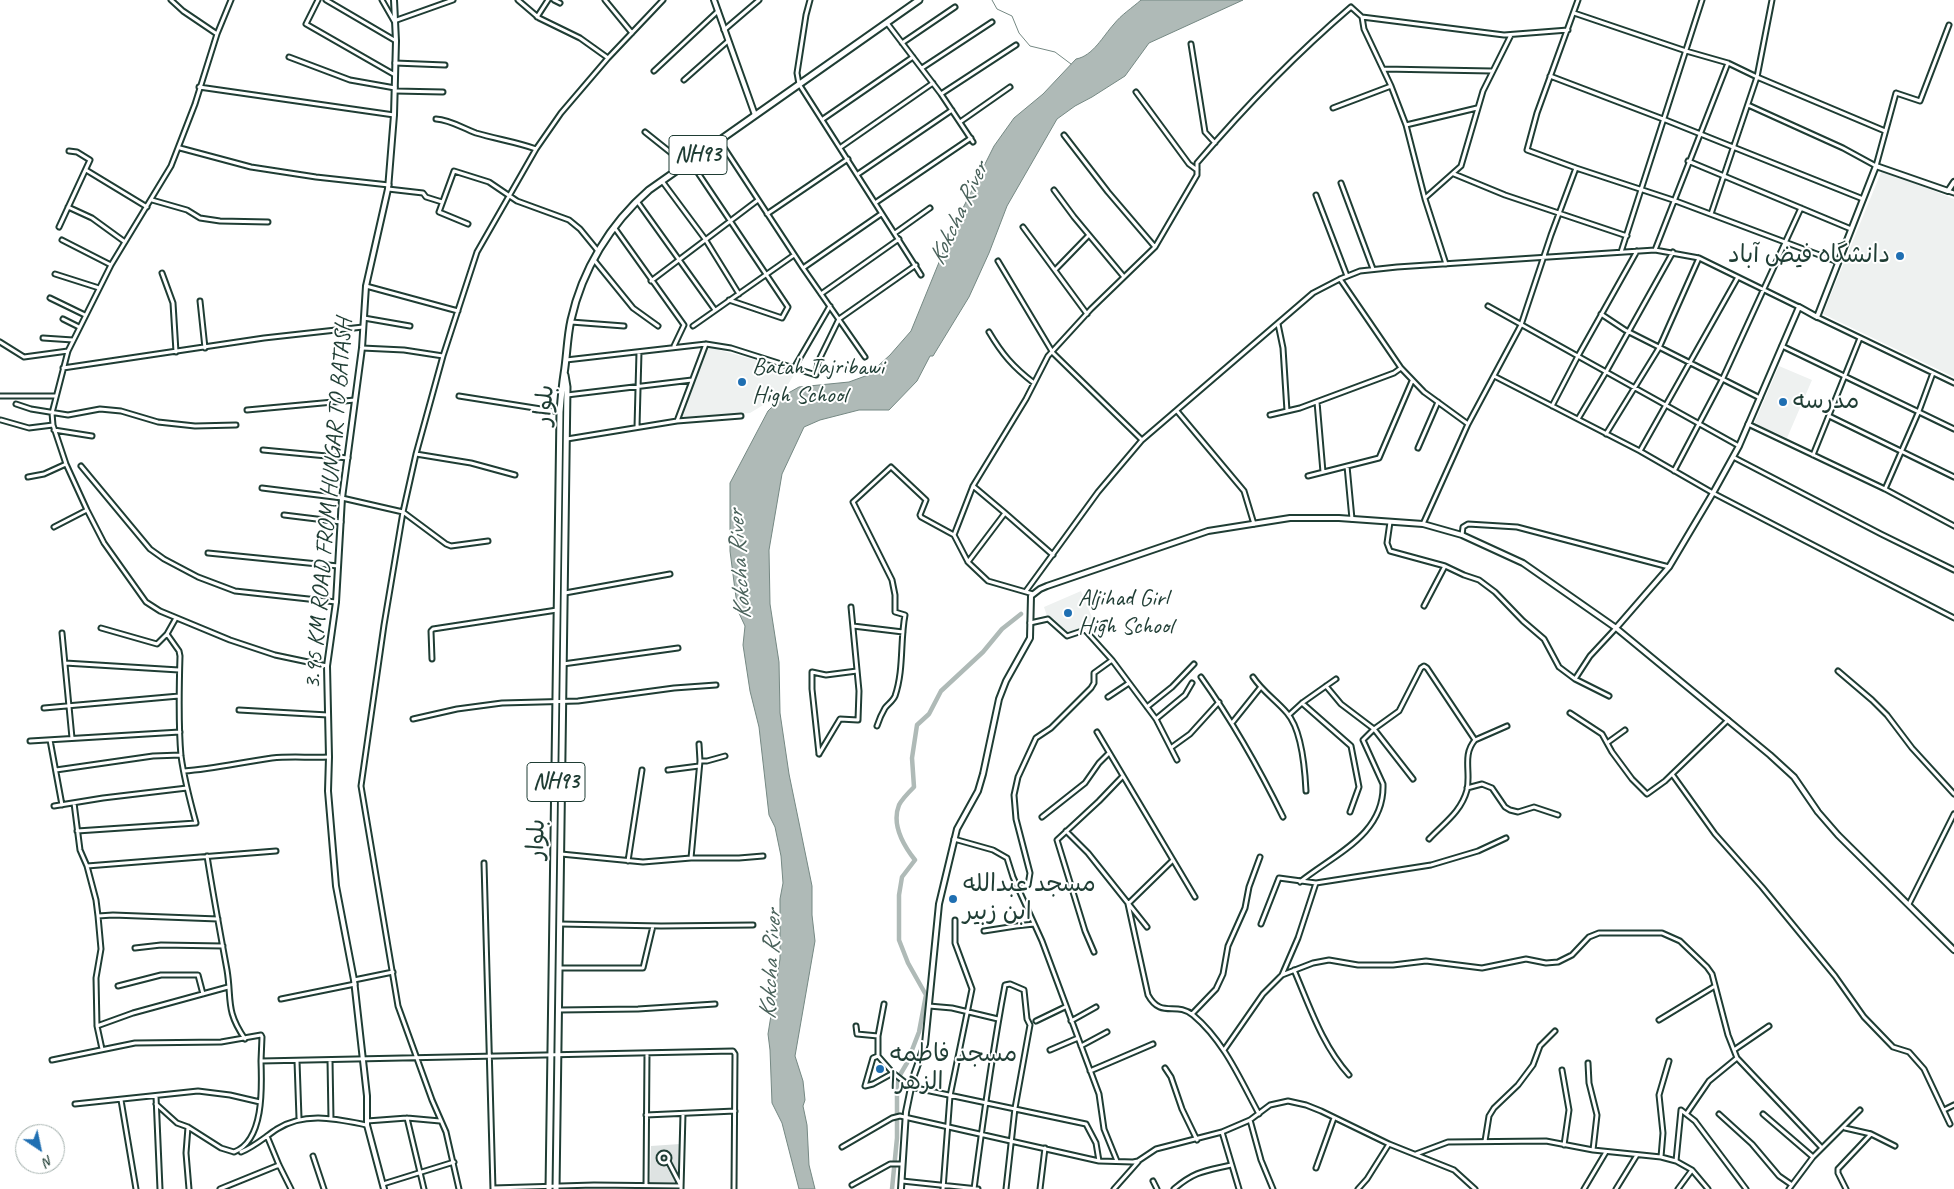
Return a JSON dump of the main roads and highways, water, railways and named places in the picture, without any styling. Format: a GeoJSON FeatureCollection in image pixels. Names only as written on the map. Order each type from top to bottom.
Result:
{"type":"FeatureCollection","features":[{"type":"Feature","properties":{"kind":"main road","name":"NH93"},"geometry":{"type":"LineString","coordinates":[[564,375],[571,322],[579,292],[598,251],[614,226],[637,201],[662,180],[919,0]]}},
{"type":"Feature","properties":{"kind":"main road","name":"بلوار"},"geometry":{"type":"LineString","coordinates":[[559,702],[563,664],[567,439],[567,395],[564,375]]}},
{"type":"Feature","properties":{"kind":"main road","name":"بلوار"},"geometry":{"type":"LineString","coordinates":[[556,1188],[560,924],[558,609],[560,412],[564,375]]}},
{"type":"Feature","properties":{"kind":"main road"},"geometry":{"type":"LineString","coordinates":[[560,453],[566,452]]}},
{"type":"Feature","properties":{"kind":"main road","name":"بلوار"},"geometry":{"type":"LineString","coordinates":[[549,1188],[553,869],[558,809]]}},
{"type":"Feature","properties":{"kind":"water","name":"Kokcha River"},"geometry":{"type":"Polygon","coordinates":[[[1141,0],[1243,0],[1149,43],[1125,76],[1057,119],[1007,206],[989,253],[969,297],[933,356],[930,356],[917,381],[889,410],[859,410],[820,420],[804,427],[782,474],[769,550],[770,604],[779,662],[780,713],[789,774],[812,886],[812,915],[815,941],[795,1056],[803,1081],[805,1100],[803,1106],[807,1125],[809,1165],[815,1189],[799,1189],[782,1123],[772,1103],[768,1034],[780,959],[780,899],[783,883],[781,856],[775,827],[769,815],[759,727],[750,691],[743,645],[745,626],[738,611],[735,590],[730,551],[730,483],[768,411],[783,396],[799,387],[849,382],[868,375],[890,355],[911,331],[953,228],[994,146],[1014,118],[1043,94],[1076,59],[1093,50],[1117,21],[1141,0]]]}},
{"type":"Feature","properties":{"kind":"waterway"},"geometry":{"type":"LineString","coordinates":[[992,0],[997,9],[1012,16],[1019,33],[1030,46],[1055,52],[1071,64]]}},
{"type":"Feature","properties":{"kind":"waterway"},"geometry":{"type":"LineString","coordinates":[[892,1189],[897,1138],[897,1080],[907,1063],[919,1032],[926,995],[908,963],[899,940],[899,895],[902,877],[915,860],[900,835],[897,813],[900,803],[914,787],[912,758],[917,725],[929,714],[941,691],[983,652],[1002,629],[1021,614]]}},
{"type":"Feature","properties":{"kind":"place","name":"دانشگاه فیض آباد"},"geometry":{"type":"Point","coordinates":[1900,256]}},
{"type":"Feature","properties":{"kind":"place","name":"Batah Tajribawi High School"},"geometry":{"type":"Point","coordinates":[742,382]}},
{"type":"Feature","properties":{"kind":"place","name":"مدرسه"},"geometry":{"type":"Point","coordinates":[1783,402]}},
{"type":"Feature","properties":{"kind":"place","name":"Aljihad Girl High School"},"geometry":{"type":"Point","coordinates":[1068,613]}},
{"type":"Feature","properties":{"kind":"place","name":"مسجد عبدالله ابن زبیر"},"geometry":{"type":"Point","coordinates":[953,899]}},
{"type":"Feature","properties":{"kind":"place","name":"مسجد فاطمه الزهرا"},"geometry":{"type":"Point","coordinates":[880,1069]}}]}
